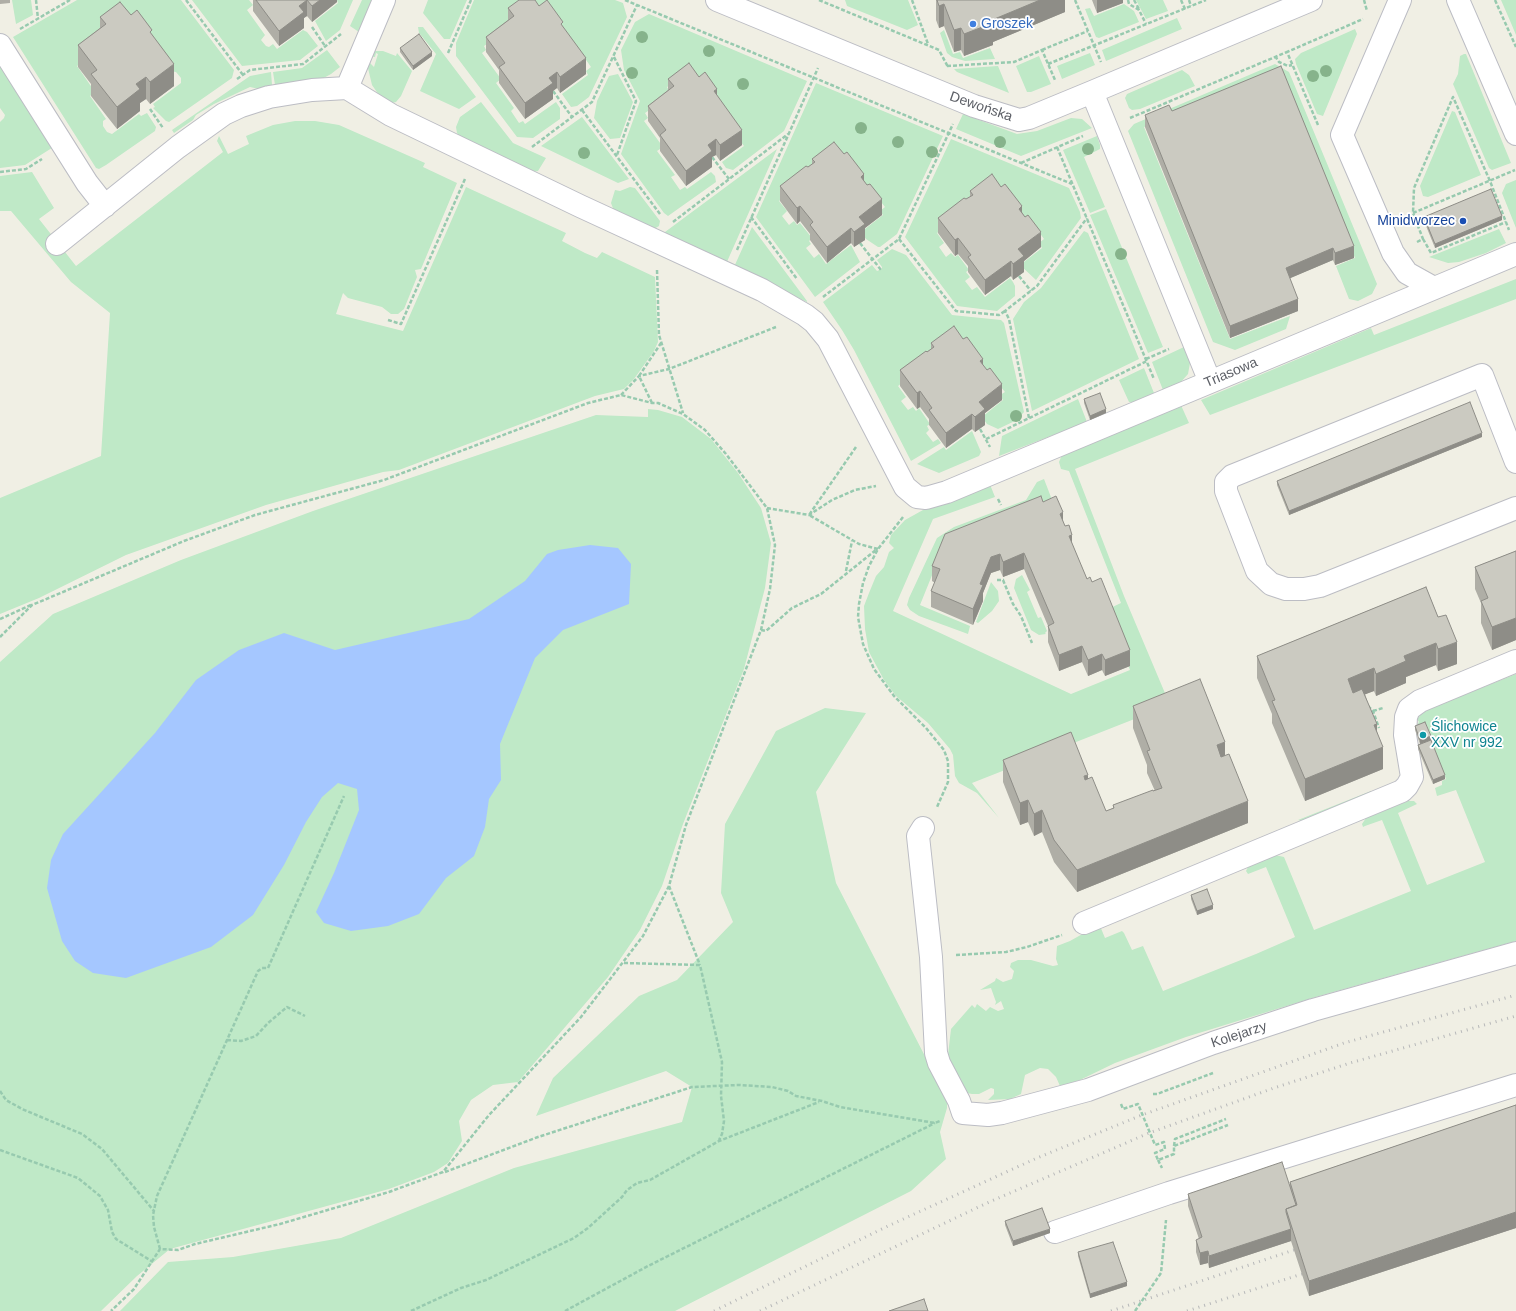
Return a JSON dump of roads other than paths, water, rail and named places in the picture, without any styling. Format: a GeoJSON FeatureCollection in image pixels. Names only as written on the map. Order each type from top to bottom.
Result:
{"type":"FeatureCollection","features":[{"type":"Feature","properties":{"kind":"street"},"geometry":{"type":"LineString","coordinates":[[57,244],[202,129],[224,114],[241,106],[269,97],[347,88],[384,0]]}},
{"type":"Feature","properties":{"kind":"street","name":"Dewońska"},"geometry":{"type":"LineString","coordinates":[[717,0],[965,102],[1019,120],[1029,118],[1311,0]]}},
{"type":"Feature","properties":{"kind":"street"},"geometry":{"type":"LineString","coordinates":[[1400,0],[1342,135],[1393,253],[1408,273],[1434,288]]}},
{"type":"Feature","properties":{"kind":"street"},"geometry":{"type":"LineString","coordinates":[[1458,0],[1516,134]]}},
{"type":"Feature","properties":{"kind":"street"},"geometry":{"type":"LineString","coordinates":[[0,46],[87,182],[105,206]]}},
{"type":"Feature","properties":{"kind":"street","name":"Triasowa"},"geometry":{"type":"LineString","coordinates":[[347,88],[392,115],[476,155],[663,234],[726,274],[762,290],[814,322],[828,339],[900,480],[910,493],[917,497],[926,498],[947,492],[1516,254]]}},
{"type":"Feature","properties":{"kind":"street"},"geometry":{"type":"LineString","coordinates":[[1092,92],[1210,382]]}},
{"type":"Feature","properties":{"kind":"street"},"geometry":{"type":"LineString","coordinates":[[1516,462],[1482,375],[1232,476],[1226,482],[1226,491],[1257,571],[1271,584],[1286,589],[1304,590],[1320,586],[1516,508]]}},
{"type":"Feature","properties":{"kind":"street"},"geometry":{"type":"LineString","coordinates":[[1084,923],[1402,791],[1412,777],[1405,735],[1406,717],[1410,709],[1420,701],[1516,661]]}},
{"type":"Feature","properties":{"kind":"street","name":"Kolejarzy"},"geometry":{"type":"LineString","coordinates":[[923,828],[918,836],[931,957],[936,1053],[941,1068],[959,1101],[963,1113],[988,1114],[1002,1112],[1088,1090],[1213,1043],[1313,1010],[1516,953]]}},
{"type":"Feature","properties":{"kind":"street"},"geometry":{"type":"LineString","coordinates":[[1055,1232],[1169,1193],[1516,1086]]}},
{"type":"Feature","properties":{"kind":"water"},"geometry":{"type":"Polygon","coordinates":[[[590,545],[618,548],[631,564],[629,604],[563,630],[535,658],[500,744],[501,780],[489,799],[485,827],[474,856],[446,878],[419,914],[388,926],[351,931],[324,923],[316,912],[334,873],[359,810],[357,789],[338,783],[322,797],[306,822],[284,865],[253,915],[211,947],[126,978],[93,973],[75,961],[62,941],[47,888],[51,860],[63,834],[155,733],[196,680],[239,650],[284,633],[335,650],[469,619],[525,581],[547,554],[558,550],[590,545]]]}},
{"type":"Feature","properties":{"kind":"railway"},"geometry":{"type":"LineString","coordinates":[[714,1311],[888,1226],[1037,1158],[1142,1115],[1344,1043],[1516,995]]}},
{"type":"Feature","properties":{"kind":"railway"},"geometry":{"type":"LineString","coordinates":[[760,1311],[987,1203],[1149,1133],[1274,1088],[1350,1063],[1516,1016]]}},
{"type":"Feature","properties":{"kind":"railway"},"geometry":{"type":"LineString","coordinates":[[1111,1311],[1294,1250]]}},
{"type":"Feature","properties":{"kind":"railway"},"geometry":{"type":"LineString","coordinates":[[1187,1311],[1302,1274]]}},
{"type":"Feature","properties":{"kind":"place","name":"Groszek"},"geometry":{"type":"Point","coordinates":[973,24]}},
{"type":"Feature","properties":{"kind":"place","name":"Minidworzec"},"geometry":{"type":"Point","coordinates":[1463,221]}},
{"type":"Feature","properties":{"kind":"place","name":"Ślichowice XXV nr 992"},"geometry":{"type":"Point","coordinates":[1423,735]}}]}
